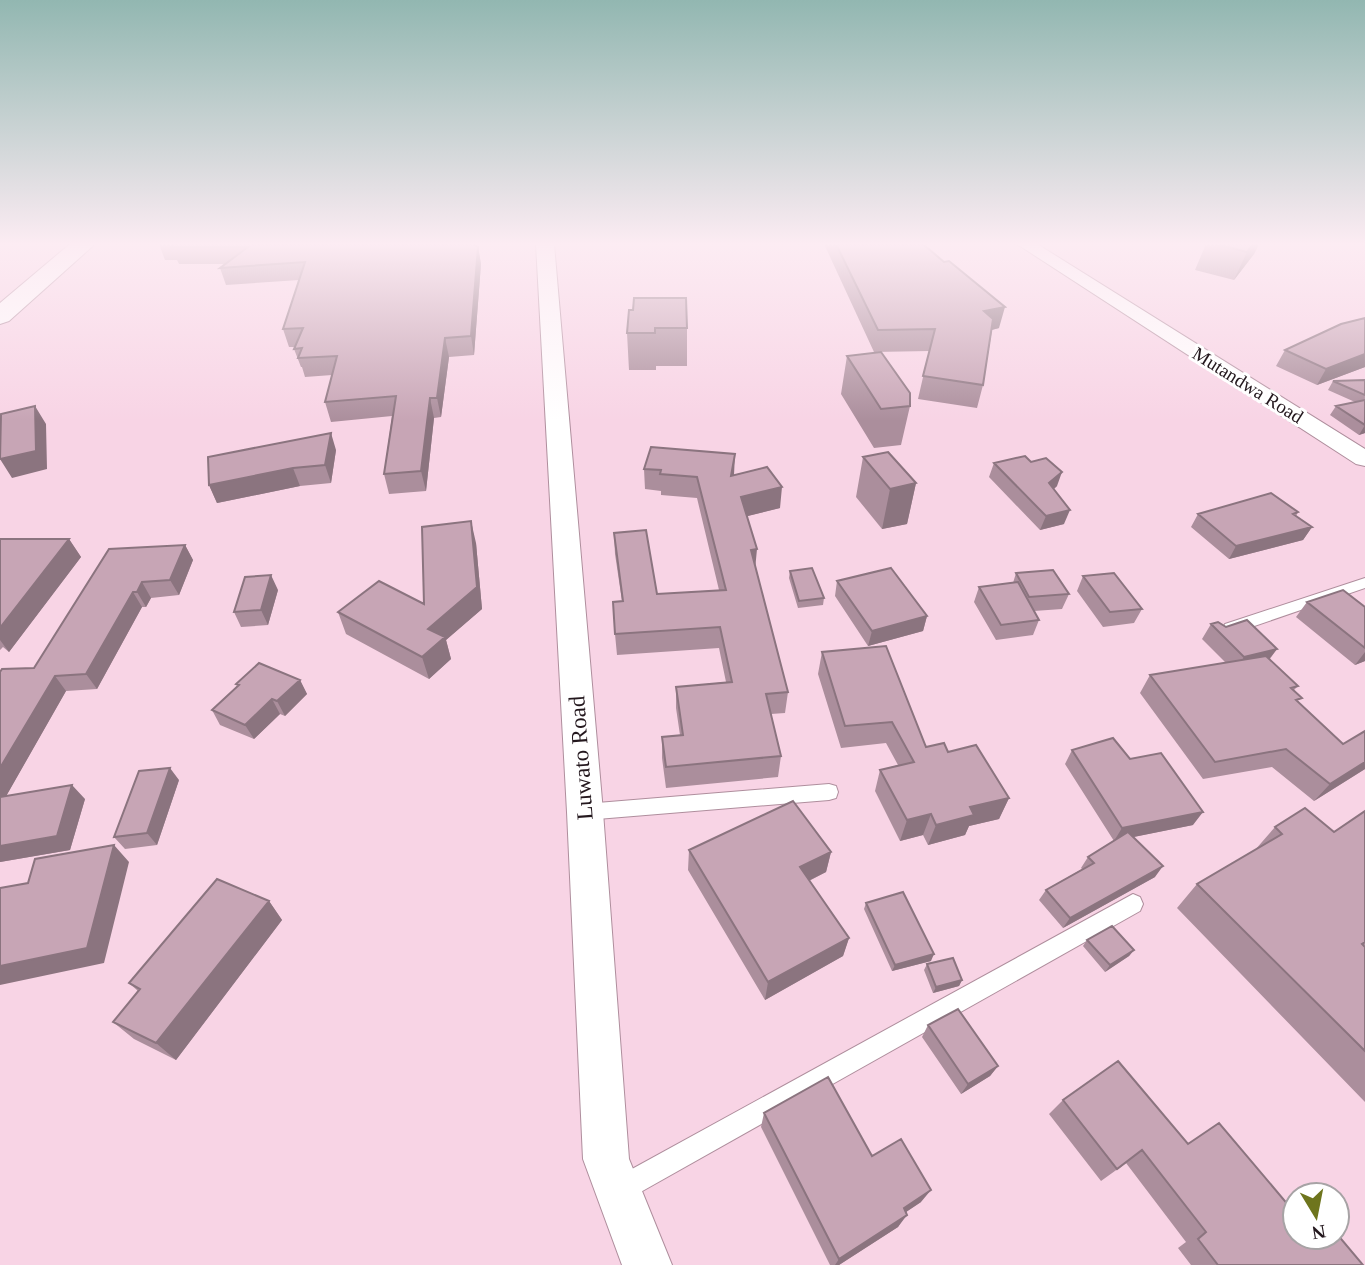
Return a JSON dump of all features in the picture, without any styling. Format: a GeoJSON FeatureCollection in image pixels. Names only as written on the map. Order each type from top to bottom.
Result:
{"type":"FeatureCollection","features":[{"type":"Feature","properties":{"kind":"main road"},"geometry":{"type":"LineString","coordinates":[[0,316],[15,303]]}},
{"type":"Feature","properties":{"kind":"street","name":"Luwato Road"},"geometry":{"type":"LineString","coordinates":[[549,303],[606,1159],[647,1265]]}},
{"type":"Feature","properties":{"kind":"street","name":"Mutandwa Road"},"geometry":{"type":"LineString","coordinates":[[1118,303],[1365,459]]}},
{"type":"Feature","properties":{"kind":"lane"},"geometry":{"type":"LineString","coordinates":[[1216,633],[1365,583]]}},
{"type":"Feature","properties":{"kind":"lane"},"geometry":{"type":"LineString","coordinates":[[585,812],[829,792]]}},
{"type":"Feature","properties":{"kind":"lane"},"geometry":{"type":"LineString","coordinates":[[619,1191],[1133,904]]}},
{"type":"Feature","properties":{"kind":"building"},"geometry":{"type":"Polygon","coordinates":[[[292,303],[474,303],[471,336],[445,338],[437,398],[430,398],[421,471],[384,474],[396,396],[325,402],[337,356],[298,358],[302,348],[294,349],[303,328],[283,329],[292,303]]]}},
{"type":"Feature","properties":{"kind":"building"},"geometry":{"type":"Polygon","coordinates":[[[634,303],[686,303],[687,328],[655,328],[655,333],[627,333],[629,310],[633,310],[634,303]]]}},
{"type":"Feature","properties":{"kind":"building"},"geometry":{"type":"Polygon","coordinates":[[[865,303],[1000,303],[1005,307],[984,311],[993,319],[983,385],[923,376],[935,329],[878,330],[865,303]]]}},
{"type":"Feature","properties":{"kind":"building"},"geometry":{"type":"Polygon","coordinates":[[[1365,318],[1365,354],[1326,369],[1285,350],[1341,324],[1365,318]]]}},
{"type":"Feature","properties":{"kind":"building"},"geometry":{"type":"Polygon","coordinates":[[[881,352],[910,393],[910,406],[881,409],[847,356],[881,352]]]}},
{"type":"Feature","properties":{"kind":"building"},"geometry":{"type":"Polygon","coordinates":[[[1365,380],[1365,395],[1333,381],[1365,380]]]}},
{"type":"Feature","properties":{"kind":"building"},"geometry":{"type":"Polygon","coordinates":[[[1365,400],[1365,425],[1336,406],[1365,400]]]}},
{"type":"Feature","properties":{"kind":"building"},"geometry":{"type":"Polygon","coordinates":[[[35,406],[36,451],[0,459],[1,414],[35,406]]]}},
{"type":"Feature","properties":{"kind":"building"},"geometry":{"type":"Polygon","coordinates":[[[331,433],[325,465],[293,468],[209,485],[208,457],[331,433]]]}},
{"type":"Feature","properties":{"kind":"building"},"geometry":{"type":"Polygon","coordinates":[[[651,447],[735,454],[731,476],[767,467],[782,487],[741,497],[757,549],[751,550],[788,692],[766,694],[781,756],[666,767],[662,737],[683,735],[676,687],[732,682],[720,627],[615,634],[613,602],[623,601],[614,533],[646,530],[657,594],[726,590],[697,477],[660,474],[661,470],[644,469],[651,447]]]}},
{"type":"Feature","properties":{"kind":"building"},"geometry":{"type":"Polygon","coordinates":[[[888,452],[916,483],[890,489],[863,457],[888,452]]]}},
{"type":"Feature","properties":{"kind":"building"},"geometry":{"type":"Polygon","coordinates":[[[1025,456],[1031,462],[1046,458],[1062,472],[1049,483],[1070,510],[1046,516],[994,463],[1025,456]]]}},
{"type":"Feature","properties":{"kind":"building"},"geometry":{"type":"Polygon","coordinates":[[[1271,493],[1298,512],[1293,514],[1312,527],[1236,546],[1198,514],[1271,493]]]}},
{"type":"Feature","properties":{"kind":"building"},"geometry":{"type":"Polygon","coordinates":[[[471,521],[477,587],[428,629],[445,637],[422,657],[338,612],[379,581],[424,604],[422,527],[471,521]]]}},
{"type":"Feature","properties":{"kind":"building"},"geometry":{"type":"Polygon","coordinates":[[[0,539],[69,539],[0,628],[0,539]]]}},
{"type":"Feature","properties":{"kind":"building"},"geometry":{"type":"Polygon","coordinates":[[[185,545],[170,580],[142,582],[137,592],[133,592],[86,674],[55,676],[0,768],[2,669],[34,668],[109,549],[185,545]]]}},
{"type":"Feature","properties":{"kind":"building"},"geometry":{"type":"Polygon","coordinates":[[[812,568],[824,598],[799,601],[790,571],[812,568]]]}},
{"type":"Feature","properties":{"kind":"building"},"geometry":{"type":"Polygon","coordinates":[[[891,568],[927,616],[872,631],[837,581],[891,568]]]}},
{"type":"Feature","properties":{"kind":"building"},"geometry":{"type":"Polygon","coordinates":[[[1053,570],[1069,594],[1029,597],[1016,573],[1053,570]]]}},
{"type":"Feature","properties":{"kind":"building"},"geometry":{"type":"Polygon","coordinates":[[[1114,573],[1142,609],[1110,612],[1083,576],[1114,573]]]}},
{"type":"Feature","properties":{"kind":"building"},"geometry":{"type":"Polygon","coordinates":[[[271,575],[261,610],[234,612],[245,577],[271,575]]]}},
{"type":"Feature","properties":{"kind":"building"},"geometry":{"type":"Polygon","coordinates":[[[1018,582],[1039,620],[1001,625],[979,587],[1018,582]]]}},
{"type":"Feature","properties":{"kind":"building"},"geometry":{"type":"Polygon","coordinates":[[[1343,590],[1365,607],[1365,648],[1307,602],[1343,590]]]}},
{"type":"Feature","properties":{"kind":"building"},"geometry":{"type":"Polygon","coordinates":[[[1247,620],[1277,649],[1244,657],[1211,624],[1218,622],[1226,627],[1247,620]]]}},
{"type":"Feature","properties":{"kind":"building"},"geometry":{"type":"Polygon","coordinates":[[[886,646],[926,747],[944,743],[948,752],[976,745],[1009,798],[970,807],[974,815],[936,825],[931,814],[907,820],[880,770],[914,762],[892,722],[845,726],[822,652],[886,646]]]}},
{"type":"Feature","properties":{"kind":"building"},"geometry":{"type":"Polygon","coordinates":[[[1266,656],[1298,686],[1291,688],[1302,698],[1296,700],[1343,744],[1365,731],[1365,762],[1330,784],[1286,749],[1215,762],[1150,675],[1266,656]]]}},
{"type":"Feature","properties":{"kind":"building"},"geometry":{"type":"Polygon","coordinates":[[[259,663],[300,680],[277,701],[272,699],[245,725],[212,710],[239,685],[236,684],[259,663]]]}},
{"type":"Feature","properties":{"kind":"building"},"geometry":{"type":"Polygon","coordinates":[[[1113,738],[1130,759],[1161,753],[1203,812],[1122,828],[1072,750],[1113,738]]]}},
{"type":"Feature","properties":{"kind":"building"},"geometry":{"type":"Polygon","coordinates":[[[170,768],[147,833],[114,837],[139,771],[170,768]]]}},
{"type":"Feature","properties":{"kind":"building"},"geometry":{"type":"Polygon","coordinates":[[[72,785],[57,836],[0,846],[0,797],[72,785]]]}},
{"type":"Feature","properties":{"kind":"building"},"geometry":{"type":"Polygon","coordinates":[[[793,801],[831,852],[800,867],[849,938],[768,982],[689,850],[793,801]]]}},
{"type":"Feature","properties":{"kind":"building"},"geometry":{"type":"Polygon","coordinates":[[[1305,808],[1334,832],[1365,811],[1365,942],[1362,944],[1365,947],[1365,1051],[1197,884],[1282,834],[1275,827],[1305,808]]]}},
{"type":"Feature","properties":{"kind":"building"},"geometry":{"type":"Polygon","coordinates":[[[1128,832],[1163,866],[1070,918],[1046,890],[1094,863],[1088,857],[1128,832]]]}},
{"type":"Feature","properties":{"kind":"building"},"geometry":{"type":"Polygon","coordinates":[[[114,845],[87,948],[0,966],[0,888],[28,883],[35,859],[114,845]]]}},
{"type":"Feature","properties":{"kind":"building"},"geometry":{"type":"Polygon","coordinates":[[[217,879],[269,901],[156,1043],[113,1022],[140,989],[129,983],[217,879]]]}},
{"type":"Feature","properties":{"kind":"building"},"geometry":{"type":"Polygon","coordinates":[[[903,892],[934,954],[895,965],[866,903],[903,892]]]}},
{"type":"Feature","properties":{"kind":"building"},"geometry":{"type":"Polygon","coordinates":[[[1112,926],[1134,950],[1110,965],[1087,940],[1112,926]]]}},
{"type":"Feature","properties":{"kind":"building"},"geometry":{"type":"Polygon","coordinates":[[[953,958],[962,980],[936,987],[927,964],[953,958]]]}},
{"type":"Feature","properties":{"kind":"building"},"geometry":{"type":"Polygon","coordinates":[[[958,1009],[998,1066],[968,1084],[928,1025],[958,1009]]]}},
{"type":"Feature","properties":{"kind":"building"},"geometry":{"type":"Polygon","coordinates":[[[1118,1061],[1188,1144],[1219,1123],[1281,1196],[1281,1251],[1351,1251],[1363,1265],[1218,1265],[1198,1239],[1206,1232],[1142,1150],[1117,1169],[1063,1100],[1118,1061]]]}},
{"type":"Feature","properties":{"kind":"building"},"geometry":{"type":"Polygon","coordinates":[[[828,1077],[872,1156],[901,1139],[931,1190],[904,1208],[907,1215],[839,1259],[764,1113],[828,1077]]]}}]}
